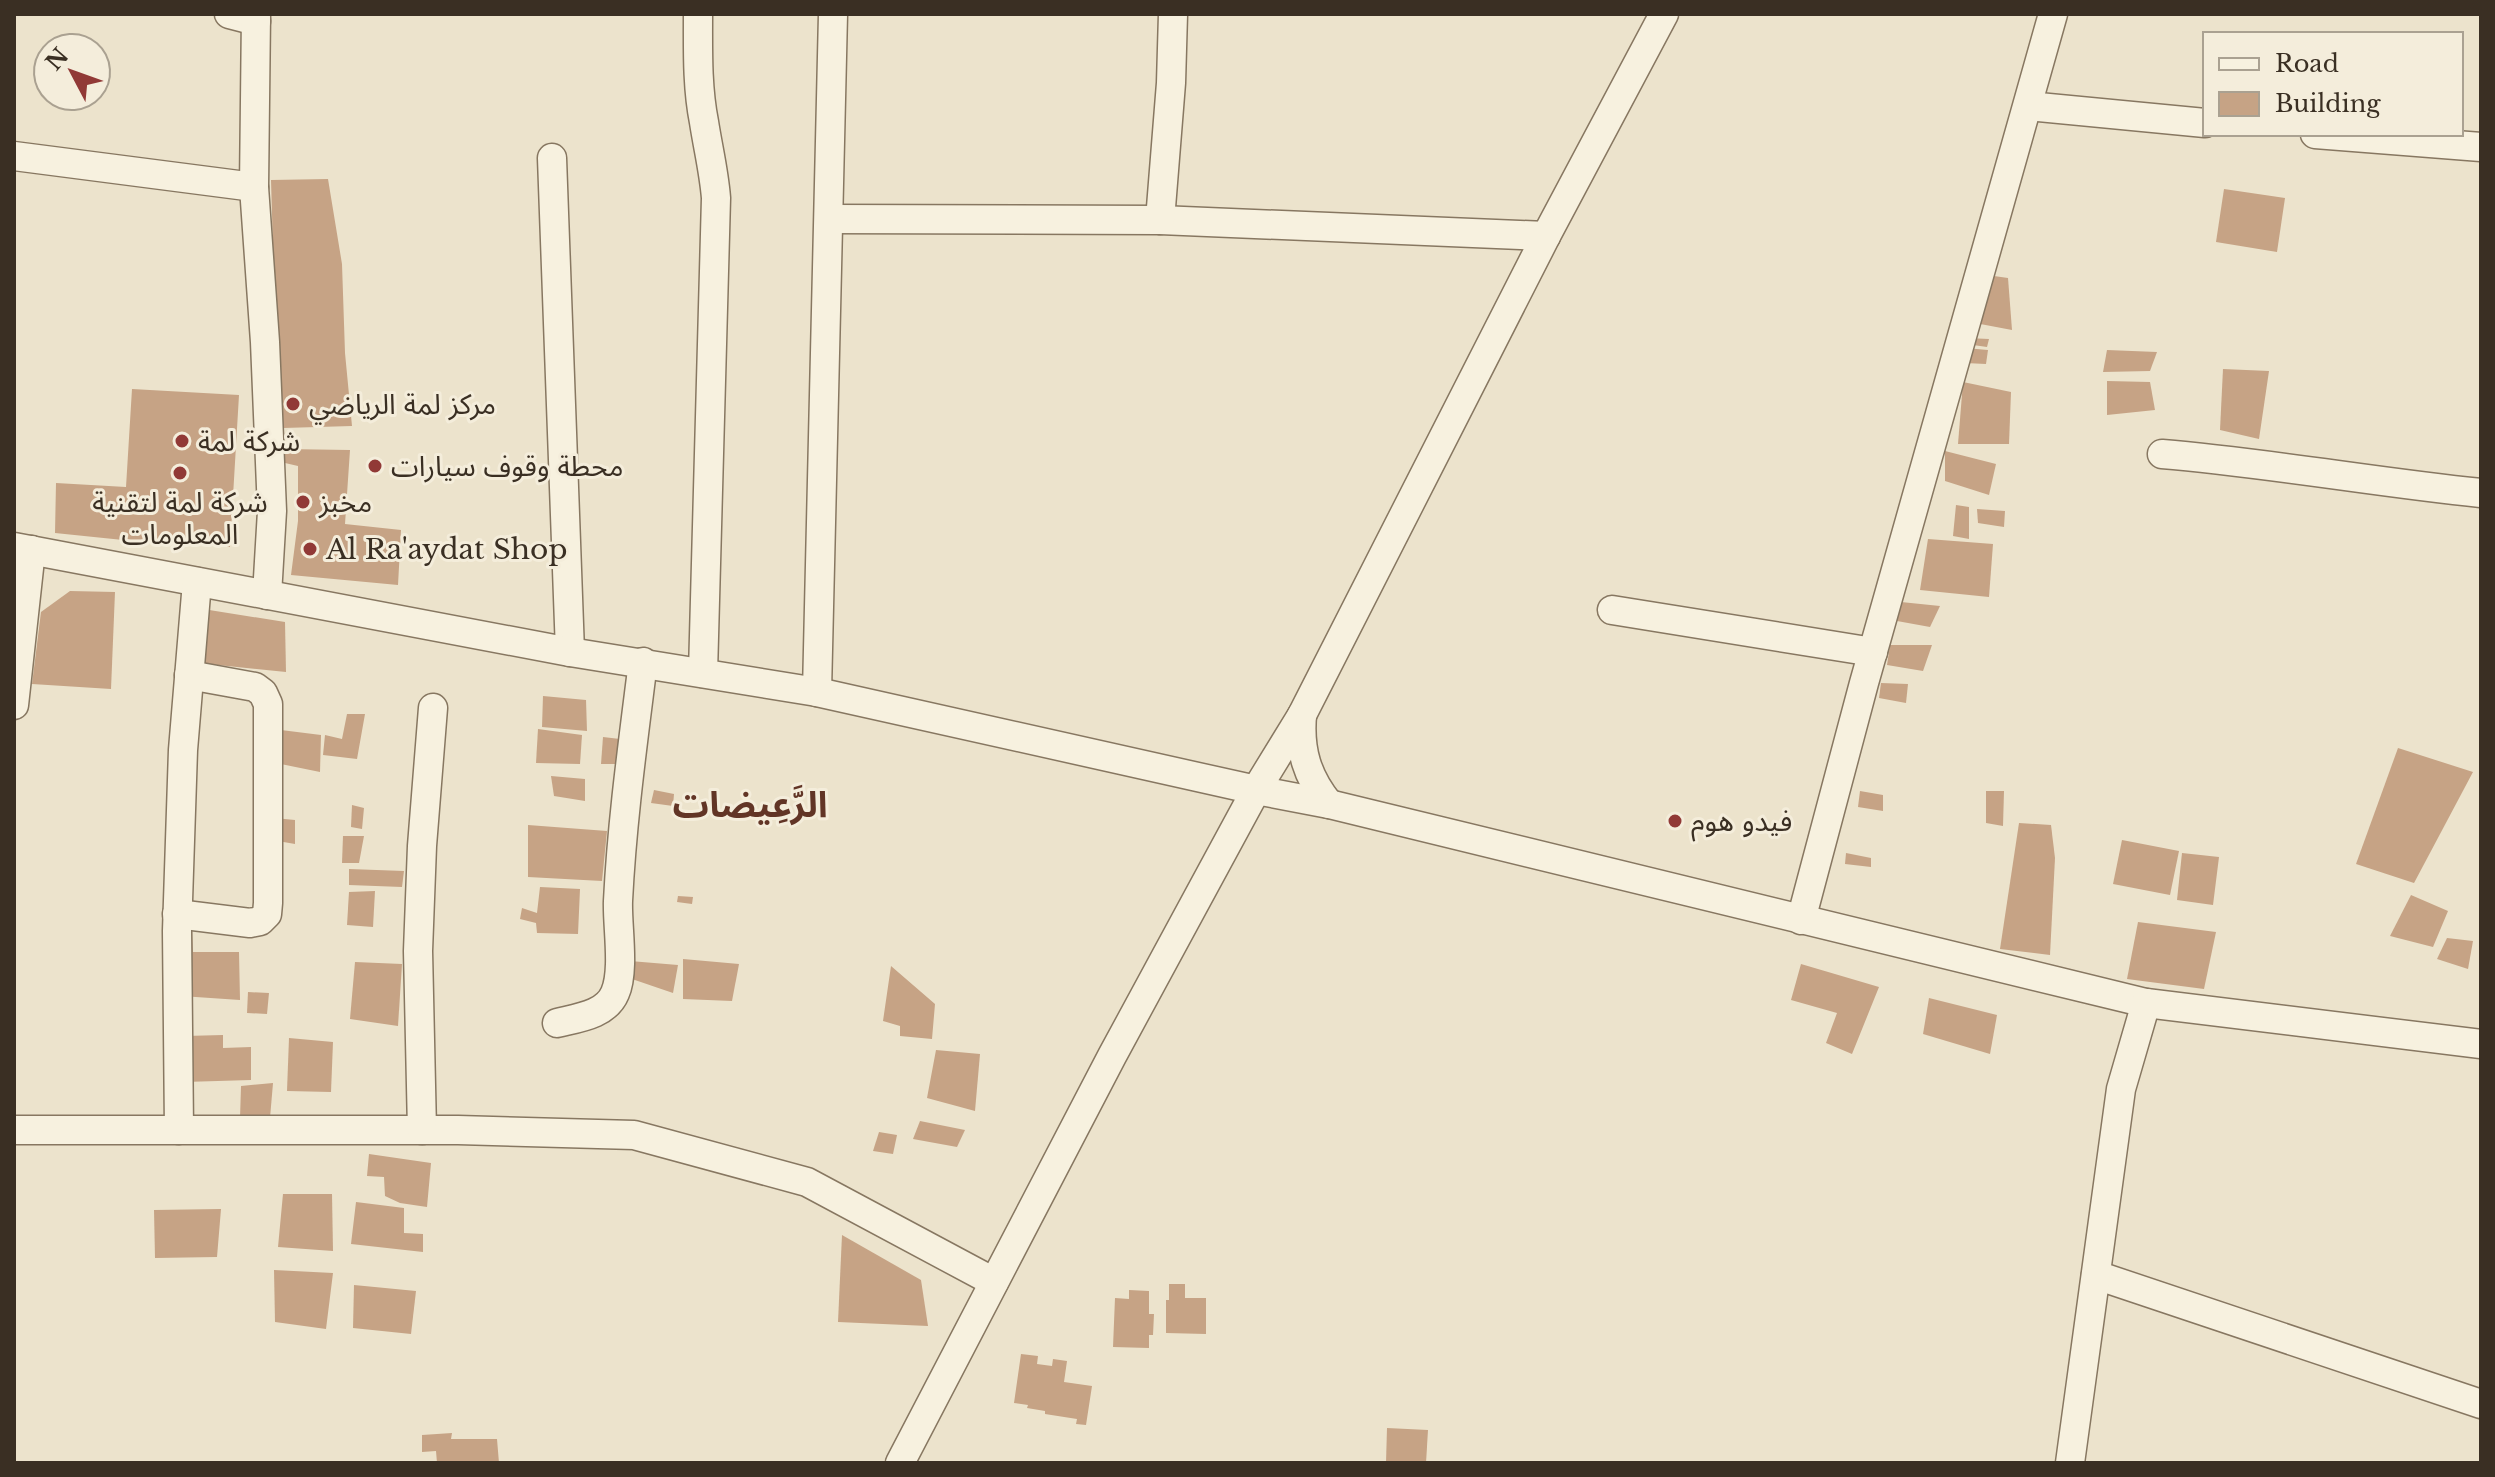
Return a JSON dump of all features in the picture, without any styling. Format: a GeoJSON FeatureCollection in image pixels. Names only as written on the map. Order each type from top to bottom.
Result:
{"type":"FeatureCollection","features":[{"type":"Feature","properties":{"kind":"street"},"geometry":{"type":"LineString","coordinates":[[698,14],[698,70],[716,198],[703,673]]}},
{"type":"Feature","properties":{"kind":"street"},"geometry":{"type":"LineString","coordinates":[[817,692],[833,14]]}},
{"type":"Feature","properties":{"kind":"street"},"geometry":{"type":"LineString","coordinates":[[1160,220],[1173,14]]}},
{"type":"Feature","properties":{"kind":"street"},"geometry":{"type":"LineString","coordinates":[[900,1463],[1112,1056],[1256,790],[1302,715],[1546,236],[1664,14]]}},
{"type":"Feature","properties":{"kind":"street"},"geometry":{"type":"LineString","coordinates":[[1801,920],[1873,652],[2053,14]]}},
{"type":"Feature","properties":{"kind":"street"},"geometry":{"type":"LineString","coordinates":[[247,16],[272,511],[267,595]]}},
{"type":"Feature","properties":{"kind":"street"},"geometry":{"type":"LineString","coordinates":[[2028,106],[2203,123]]}},
{"type":"Feature","properties":{"kind":"street"},"geometry":{"type":"LineString","coordinates":[[2341,136],[2481,147]]}},
{"type":"Feature","properties":{"kind":"street"},"geometry":{"type":"LineString","coordinates":[[14,156],[254,187]]}},
{"type":"Feature","properties":{"kind":"street"},"geometry":{"type":"LineString","coordinates":[[552,158],[570,652]]}},
{"type":"Feature","properties":{"kind":"street"},"geometry":{"type":"LineString","coordinates":[[829,219],[1160,220],[1546,236]]}},
{"type":"Feature","properties":{"kind":"street"},"geometry":{"type":"LineString","coordinates":[[2162,454],[2252,462],[2481,493]]}},
{"type":"Feature","properties":{"kind":"street"},"geometry":{"type":"LineString","coordinates":[[14,705],[22,549],[570,652],[817,692],[1329,804],[2146,1003],[2481,1044]]}},
{"type":"Feature","properties":{"kind":"street"},"geometry":{"type":"LineString","coordinates":[[179,1130],[177,914],[183,750],[197,582]]}},
{"type":"Feature","properties":{"kind":"street"},"geometry":{"type":"LineString","coordinates":[[1612,610],[1873,652]]}},
{"type":"Feature","properties":{"kind":"street"},"geometry":{"type":"LineString","coordinates":[[557,1023],[591,1015],[615,993],[618,902],[643,662]]}},
{"type":"Feature","properties":{"kind":"street"},"geometry":{"type":"LineString","coordinates":[[177,914],[250,923],[260,921],[267,914],[268,903],[268,704],[263,693],[255,687],[189,675]]}},
{"type":"Feature","properties":{"kind":"street"},"geometry":{"type":"LineString","coordinates":[[422,1130],[418,951],[422,846],[433,708]]}},
{"type":"Feature","properties":{"kind":"street"},"geometry":{"type":"LineString","coordinates":[[1302,715],[1305,763],[1315,787],[1329,804]]}},
{"type":"Feature","properties":{"kind":"street"},"geometry":{"type":"LineString","coordinates":[[2070,1463],[2121,1089],[2146,1003]]}},
{"type":"Feature","properties":{"kind":"street"},"geometry":{"type":"LineString","coordinates":[[14,1130],[422,1130],[620,1134],[807,1182],[994,1282]]}},
{"type":"Feature","properties":{"kind":"street"},"geometry":{"type":"LineString","coordinates":[[2096,1275],[2481,1404]]}},
{"type":"Feature","properties":{"kind":"building"},"geometry":{"type":"Polygon","coordinates":[[[328,179],[342,264],[345,353],[352,426],[283,428],[276,352],[271,180],[328,179]]]}},
{"type":"Feature","properties":{"kind":"building"},"geometry":{"type":"Polygon","coordinates":[[[2224,189],[2285,198],[2277,252],[2216,242],[2224,189]]]}},
{"type":"Feature","properties":{"kind":"building"},"geometry":{"type":"Polygon","coordinates":[[[1987,275],[2008,278],[2012,330],[1975,323],[1987,275]]]}},
{"type":"Feature","properties":{"kind":"building"},"geometry":{"type":"Polygon","coordinates":[[[1967,338],[1989,339],[1987,347],[1966,344],[1967,338]]]}},
{"type":"Feature","properties":{"kind":"building"},"geometry":{"type":"Polygon","coordinates":[[[1965,348],[1988,350],[1986,364],[1965,363],[1965,348]]]}},
{"type":"Feature","properties":{"kind":"building"},"geometry":{"type":"Polygon","coordinates":[[[2107,350],[2157,352],[2150,371],[2103,372],[2107,350]]]}},
{"type":"Feature","properties":{"kind":"building"},"geometry":{"type":"Polygon","coordinates":[[[2223,369],[2269,371],[2259,439],[2220,430],[2223,369]]]}},
{"type":"Feature","properties":{"kind":"building"},"geometry":{"type":"Polygon","coordinates":[[[2107,381],[2150,382],[2155,410],[2107,415],[2107,381]]]}},
{"type":"Feature","properties":{"kind":"building"},"geometry":{"type":"Polygon","coordinates":[[[1963,382],[2011,392],[2009,444],[1958,444],[1963,382]]]}},
{"type":"Feature","properties":{"kind":"building","name":"شركة لمة"},"geometry":{"type":"Polygon","coordinates":[[[132,389],[239,395],[230,547],[55,533],[56,483],[126,487],[132,389]]]}},
{"type":"Feature","properties":{"kind":"building"},"geometry":{"type":"Polygon","coordinates":[[[283,449],[350,450],[345,524],[401,530],[398,585],[291,575],[298,521],[298,466],[285,463],[283,449]]]}},
{"type":"Feature","properties":{"kind":"building"},"geometry":{"type":"Polygon","coordinates":[[[1945,451],[1996,464],[1989,495],[1945,481],[1945,451]]]}},
{"type":"Feature","properties":{"kind":"building"},"geometry":{"type":"Polygon","coordinates":[[[1956,505],[1969,507],[1969,539],[1953,536],[1956,505]]]}},
{"type":"Feature","properties":{"kind":"building"},"geometry":{"type":"Polygon","coordinates":[[[1977,509],[2005,511],[2004,527],[1978,523],[1977,509]]]}},
{"type":"Feature","properties":{"kind":"building"},"geometry":{"type":"Polygon","coordinates":[[[1928,539],[1993,544],[1989,597],[1920,590],[1928,539]]]}},
{"type":"Feature","properties":{"kind":"building"},"geometry":{"type":"Polygon","coordinates":[[[70,591],[115,592],[111,689],[32,684],[41,612],[70,591]]]}},
{"type":"Feature","properties":{"kind":"building"},"geometry":{"type":"Polygon","coordinates":[[[1901,602],[1940,606],[1930,627],[1897,621],[1901,602]]]}},
{"type":"Feature","properties":{"kind":"building"},"geometry":{"type":"Polygon","coordinates":[[[203,609],[285,622],[286,672],[199,663],[203,609]]]}},
{"type":"Feature","properties":{"kind":"building"},"geometry":{"type":"Polygon","coordinates":[[[1890,645],[1932,645],[1923,671],[1887,665],[1890,645]]]}},
{"type":"Feature","properties":{"kind":"building"},"geometry":{"type":"Polygon","coordinates":[[[1881,683],[1908,684],[1906,703],[1879,698],[1881,683]]]}},
{"type":"Feature","properties":{"kind":"building"},"geometry":{"type":"Polygon","coordinates":[[[543,696],[586,700],[587,731],[542,727],[543,696]]]}},
{"type":"Feature","properties":{"kind":"building"},"geometry":{"type":"Polygon","coordinates":[[[347,714],[365,714],[357,759],[323,755],[325,735],[342,739],[347,714]]]}},
{"type":"Feature","properties":{"kind":"building"},"geometry":{"type":"Polygon","coordinates":[[[273,729],[321,735],[320,772],[271,762],[273,729]]]}},
{"type":"Feature","properties":{"kind":"building"},"geometry":{"type":"Polygon","coordinates":[[[538,729],[582,735],[580,764],[536,763],[538,729]]]}},
{"type":"Feature","properties":{"kind":"building"},"geometry":{"type":"Polygon","coordinates":[[[603,737],[620,739],[621,764],[601,764],[603,737]]]}},
{"type":"Feature","properties":{"kind":"building"},"geometry":{"type":"Polygon","coordinates":[[[2398,748],[2473,772],[2414,883],[2356,864],[2398,748]]]}},
{"type":"Feature","properties":{"kind":"building"},"geometry":{"type":"Polygon","coordinates":[[[551,776],[585,779],[585,801],[554,796],[551,776]]]}},
{"type":"Feature","properties":{"kind":"building"},"geometry":{"type":"Polygon","coordinates":[[[654,790],[674,794],[673,806],[651,803],[654,790]]]}},
{"type":"Feature","properties":{"kind":"building"},"geometry":{"type":"Polygon","coordinates":[[[1860,791],[1883,795],[1883,811],[1858,807],[1860,791]]]}},
{"type":"Feature","properties":{"kind":"building"},"geometry":{"type":"Polygon","coordinates":[[[1986,791],[2004,791],[2003,826],[1986,823],[1986,791]]]}},
{"type":"Feature","properties":{"kind":"building"},"geometry":{"type":"Polygon","coordinates":[[[352,805],[364,808],[362,829],[351,827],[352,805]]]}},
{"type":"Feature","properties":{"kind":"building"},"geometry":{"type":"Polygon","coordinates":[[[274,818],[295,820],[295,844],[272,840],[274,818]]]}},
{"type":"Feature","properties":{"kind":"building"},"geometry":{"type":"Polygon","coordinates":[[[2019,823],[2051,825],[2055,858],[2050,955],[2000,949],[2019,823]]]}},
{"type":"Feature","properties":{"kind":"building"},"geometry":{"type":"Polygon","coordinates":[[[528,825],[607,831],[602,881],[528,877],[528,825]]]}},
{"type":"Feature","properties":{"kind":"building"},"geometry":{"type":"Polygon","coordinates":[[[343,836],[364,836],[359,863],[342,863],[343,836]]]}},
{"type":"Feature","properties":{"kind":"building"},"geometry":{"type":"Polygon","coordinates":[[[2122,840],[2179,851],[2170,895],[2113,884],[2122,840]]]}},
{"type":"Feature","properties":{"kind":"building"},"geometry":{"type":"Polygon","coordinates":[[[1846,853],[1871,858],[1871,867],[1845,864],[1846,853]]]}},
{"type":"Feature","properties":{"kind":"building"},"geometry":{"type":"Polygon","coordinates":[[[2182,853],[2219,857],[2213,905],[2177,900],[2182,853]]]}},
{"type":"Feature","properties":{"kind":"building"},"geometry":{"type":"Polygon","coordinates":[[[349,869],[404,871],[402,887],[349,885],[349,869]]]}},
{"type":"Feature","properties":{"kind":"building"},"geometry":{"type":"Polygon","coordinates":[[[540,887],[580,889],[578,934],[537,933],[536,923],[520,919],[522,908],[537,913],[540,887]]]}},
{"type":"Feature","properties":{"kind":"building"},"geometry":{"type":"Polygon","coordinates":[[[375,891],[373,927],[347,925],[349,892],[375,891]]]}},
{"type":"Feature","properties":{"kind":"building"},"geometry":{"type":"Polygon","coordinates":[[[2411,895],[2448,911],[2433,947],[2390,936],[2411,895]]]}},
{"type":"Feature","properties":{"kind":"building"},"geometry":{"type":"Polygon","coordinates":[[[678,896],[693,897],[692,904],[677,902],[678,896]]]}},
{"type":"Feature","properties":{"kind":"building"},"geometry":{"type":"Polygon","coordinates":[[[2138,922],[2216,932],[2204,989],[2127,979],[2138,922]]]}},
{"type":"Feature","properties":{"kind":"building"},"geometry":{"type":"Polygon","coordinates":[[[179,929],[192,930],[193,952],[239,952],[240,1000],[181,996],[179,929]]]}},
{"type":"Feature","properties":{"kind":"building"},"geometry":{"type":"Polygon","coordinates":[[[2447,938],[2473,941],[2468,969],[2437,959],[2447,938]]]}},
{"type":"Feature","properties":{"kind":"building"},"geometry":{"type":"Polygon","coordinates":[[[683,959],[739,964],[732,1001],[683,999],[683,959]]]}},
{"type":"Feature","properties":{"kind":"building"},"geometry":{"type":"Polygon","coordinates":[[[630,961],[678,965],[673,993],[629,978],[630,961]]]}},
{"type":"Feature","properties":{"kind":"building"},"geometry":{"type":"Polygon","coordinates":[[[355,962],[402,964],[398,1026],[350,1019],[355,962]]]}},
{"type":"Feature","properties":{"kind":"building"},"geometry":{"type":"Polygon","coordinates":[[[1801,964],[1879,987],[1852,1054],[1826,1043],[1837,1013],[1791,1000],[1801,964]]]}},
{"type":"Feature","properties":{"kind":"building"},"geometry":{"type":"Polygon","coordinates":[[[891,966],[935,1004],[932,1039],[900,1036],[900,1026],[883,1021],[891,966]]]}},
{"type":"Feature","properties":{"kind":"building"},"geometry":{"type":"Polygon","coordinates":[[[248,992],[269,993],[267,1014],[247,1013],[248,992]]]}},
{"type":"Feature","properties":{"kind":"building"},"geometry":{"type":"Polygon","coordinates":[[[1929,998],[1997,1015],[1990,1054],[1923,1034],[1929,998]]]}},
{"type":"Feature","properties":{"kind":"building"},"geometry":{"type":"Polygon","coordinates":[[[223,1035],[223,1048],[251,1047],[251,1080],[184,1082],[185,1036],[223,1035]]]}},
{"type":"Feature","properties":{"kind":"building"},"geometry":{"type":"Polygon","coordinates":[[[289,1038],[333,1042],[331,1092],[287,1091],[289,1038]]]}},
{"type":"Feature","properties":{"kind":"building"},"geometry":{"type":"Polygon","coordinates":[[[936,1050],[980,1054],[975,1111],[927,1098],[936,1050]]]}},
{"type":"Feature","properties":{"kind":"building"},"geometry":{"type":"Polygon","coordinates":[[[273,1083],[270,1118],[240,1119],[241,1086],[273,1083]]]}},
{"type":"Feature","properties":{"kind":"building"},"geometry":{"type":"Polygon","coordinates":[[[920,1121],[965,1130],[957,1147],[913,1139],[920,1121]]]}},
{"type":"Feature","properties":{"kind":"building"},"geometry":{"type":"Polygon","coordinates":[[[879,1132],[897,1135],[893,1154],[873,1151],[879,1132]]]}},
{"type":"Feature","properties":{"kind":"building"},"geometry":{"type":"Polygon","coordinates":[[[369,1154],[431,1163],[427,1207],[400,1203],[385,1196],[384,1177],[367,1176],[369,1154]]]}},
{"type":"Feature","properties":{"kind":"building"},"geometry":{"type":"Polygon","coordinates":[[[283,1194],[332,1194],[333,1251],[278,1247],[283,1194]]]}},
{"type":"Feature","properties":{"kind":"building"},"geometry":{"type":"Polygon","coordinates":[[[356,1202],[404,1208],[404,1233],[423,1234],[423,1252],[351,1244],[356,1202]]]}},
{"type":"Feature","properties":{"kind":"building"},"geometry":{"type":"Polygon","coordinates":[[[221,1209],[217,1257],[155,1258],[154,1210],[221,1209]]]}},
{"type":"Feature","properties":{"kind":"building"},"geometry":{"type":"Polygon","coordinates":[[[842,1235],[921,1280],[928,1326],[838,1322],[842,1235]]]}},
{"type":"Feature","properties":{"kind":"building"},"geometry":{"type":"Polygon","coordinates":[[[274,1270],[333,1273],[326,1329],[275,1322],[274,1270]]]}},
{"type":"Feature","properties":{"kind":"building"},"geometry":{"type":"Polygon","coordinates":[[[1169,1284],[1185,1284],[1185,1298],[1206,1298],[1206,1334],[1166,1333],[1169,1284]]]}},
{"type":"Feature","properties":{"kind":"building"},"geometry":{"type":"Polygon","coordinates":[[[354,1285],[416,1291],[411,1334],[353,1328],[354,1285]]]}},
{"type":"Feature","properties":{"kind":"building"},"geometry":{"type":"Polygon","coordinates":[[[1129,1290],[1149,1291],[1149,1314],[1154,1314],[1149,1348],[1113,1347],[1115,1298],[1129,1299],[1129,1290]]]}},
{"type":"Feature","properties":{"kind":"building"},"geometry":{"type":"Polygon","coordinates":[[[1021,1354],[1038,1356],[1037,1364],[1052,1366],[1053,1359],[1067,1361],[1064,1382],[1092,1386],[1086,1425],[1076,1424],[1077,1419],[1045,1414],[1045,1411],[1014,1403],[1021,1354]]]}},
{"type":"Feature","properties":{"kind":"building"},"geometry":{"type":"Polygon","coordinates":[[[1387,1428],[1428,1430],[1426,1463],[1386,1463],[1387,1428]]]}},
{"type":"Feature","properties":{"kind":"building"},"geometry":{"type":"Polygon","coordinates":[[[452,1433],[451,1439],[497,1439],[499,1463],[437,1463],[436,1451],[422,1452],[422,1435],[452,1433]]]}},
{"type":"Feature","properties":{"kind":"place","name":"مركز لمة الرياضي"},"geometry":{"type":"Point","coordinates":[293,404]}},
{"type":"Feature","properties":{"kind":"place","name":"شركة لمة"},"geometry":{"type":"Point","coordinates":[182,441]}},
{"type":"Feature","properties":{"kind":"place","name":"محطة وقوف سيارات"},"geometry":{"type":"Point","coordinates":[375,466]}},
{"type":"Feature","properties":{"kind":"place","name":"شركة لمة لتقنية المعلومات"},"geometry":{"type":"Point","coordinates":[180,473]}},
{"type":"Feature","properties":{"kind":"place","name":"مخبز"},"geometry":{"type":"Point","coordinates":[303,502]}},
{"type":"Feature","properties":{"kind":"place","name":"Al Ra'aydat Shop"},"geometry":{"type":"Point","coordinates":[310,549]}},
{"type":"Feature","properties":{"kind":"place","name":"فيدو هوم"},"geometry":{"type":"Point","coordinates":[1675,821]}},
{"type":"Feature","properties":{"kind":"district","name":"الرَّعِيضات"},"geometry":{"type":"Point","coordinates":[750,804]}}]}
